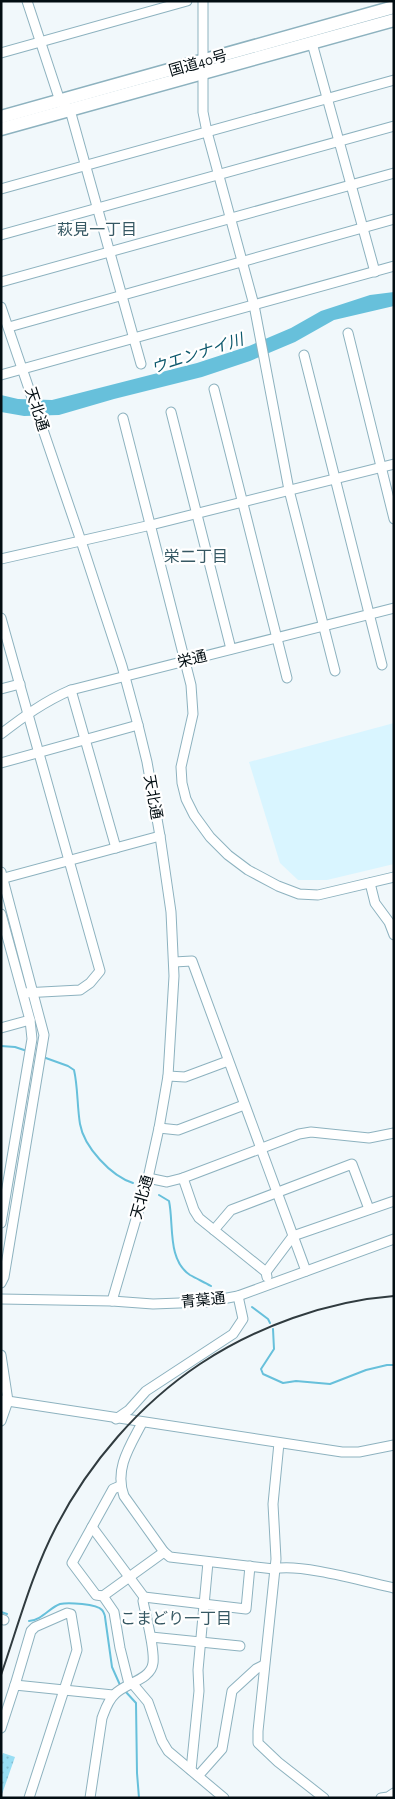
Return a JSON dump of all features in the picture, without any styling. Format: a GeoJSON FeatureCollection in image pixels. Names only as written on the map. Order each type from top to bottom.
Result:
{"type":"FeatureCollection","features":[{"type":"Feature","properties":{"kind":"highway","name":"国道40号"},"geometry":{"type":"LineString","coordinates":[[1,129],[70,110],[394,8]]}},
{"type":"Feature","properties":{"kind":"highway","name":"国道40号"},"geometry":{"type":"LineString","coordinates":[[1,117],[60,101],[312,43],[394,20]]}},
{"type":"Feature","properties":{"kind":"street"},"geometry":{"type":"LineString","coordinates":[[27,1],[60,101],[70,110],[141,364]]}},
{"type":"Feature","properties":{"kind":"street"},"geometry":{"type":"LineString","coordinates":[[1,53],[187,1]]}},
{"type":"Feature","properties":{"kind":"street"},"geometry":{"type":"LineString","coordinates":[[203,1],[204,112],[207,132],[259,326],[289,490],[335,671]]}},
{"type":"Feature","properties":{"kind":"street"},"geometry":{"type":"LineString","coordinates":[[312,43],[375,272]]}},
{"type":"Feature","properties":{"kind":"street"},"geometry":{"type":"LineString","coordinates":[[1,189],[394,80]]}},
{"type":"Feature","properties":{"kind":"street"},"geometry":{"type":"LineString","coordinates":[[1,235],[394,126]]}},
{"type":"Feature","properties":{"kind":"street"},"geometry":{"type":"LineString","coordinates":[[1,282],[394,173]]}},
{"type":"Feature","properties":{"kind":"street"},"geometry":{"type":"LineString","coordinates":[[9,327],[394,219]]}},
{"type":"Feature","properties":{"kind":"street"},"geometry":{"type":"LineString","coordinates":[[1,375],[394,266]]}},
{"type":"Feature","properties":{"kind":"street","name":"天北通"},"geometry":{"type":"LineString","coordinates":[[1,307],[24,370],[125,676],[147,762],[171,912],[174,962],[173,1017],[168,1076],[148,1178],[112,1301]]}},
{"type":"Feature","properties":{"kind":"street"},"geometry":{"type":"LineString","coordinates":[[348,333],[394,519]]}},
{"type":"Feature","properties":{"kind":"street"},"geometry":{"type":"LineString","coordinates":[[304,355],[382,665]]}},
{"type":"Feature","properties":{"kind":"street"},"geometry":{"type":"LineString","coordinates":[[214,389],[288,678]]}},
{"type":"Feature","properties":{"kind":"street"},"geometry":{"type":"LineString","coordinates":[[171,412],[231,649]]}},
{"type":"Feature","properties":{"kind":"street"},"geometry":{"type":"LineString","coordinates":[[123,418],[191,685],[192,714],[181,767],[182,783],[186,798],[194,815],[210,837],[228,855],[248,870],[278,886],[299,894],[318,894],[394,877]]}},
{"type":"Feature","properties":{"kind":"street"},"geometry":{"type":"LineString","coordinates":[[1,559],[151,525],[394,464]]}},
{"type":"Feature","properties":{"kind":"street","name":"栄通"},"geometry":{"type":"LineString","coordinates":[[1,734],[28,713],[49,700],[71,690],[394,608]]}},
{"type":"Feature","properties":{"kind":"street"},"geometry":{"type":"LineString","coordinates":[[1,618],[100,971],[90,983],[80,990],[23,993]]}},
{"type":"Feature","properties":{"kind":"street"},"geometry":{"type":"LineString","coordinates":[[1,689],[20,684]]}},
{"type":"Feature","properties":{"kind":"street"},"geometry":{"type":"LineString","coordinates":[[71,690],[116,848]]}},
{"type":"Feature","properties":{"kind":"street"},"geometry":{"type":"LineString","coordinates":[[1,763],[138,725]]}},
{"type":"Feature","properties":{"kind":"street"},"geometry":{"type":"LineString","coordinates":[[1,1283],[4,1277],[43,1046],[42,1025],[2,876],[160,836]]}},
{"type":"Feature","properties":{"kind":"street"},"geometry":{"type":"LineString","coordinates":[[370,883],[375,903],[389,922],[394,935]]}},
{"type":"Feature","properties":{"kind":"street"},"geometry":{"type":"LineString","coordinates":[[1,914],[30,1020],[31,1044],[4,1192],[1,1223]]}},
{"type":"Feature","properties":{"kind":"street"},"geometry":{"type":"LineString","coordinates":[[3,925],[15,921]]}},
{"type":"Feature","properties":{"kind":"street"},"geometry":{"type":"LineString","coordinates":[[174,962],[192,961],[306,1271]]}},
{"type":"Feature","properties":{"kind":"street"},"geometry":{"type":"LineString","coordinates":[[1,1028],[30,1020]]}},
{"type":"Feature","properties":{"kind":"street"},"geometry":{"type":"LineString","coordinates":[[168,1076],[185,1077],[228,1061]]}},
{"type":"Feature","properties":{"kind":"street"},"geometry":{"type":"LineString","coordinates":[[159,1128],[178,1130],[244,1105]]}},
{"type":"Feature","properties":{"kind":"street"},"geometry":{"type":"LineString","coordinates":[[148,1178],[167,1182],[183,1178],[300,1134],[311,1132],[369,1138],[394,1133]]}},
{"type":"Feature","properties":{"kind":"street"},"geometry":{"type":"LineString","coordinates":[[214,1230],[230,1210],[352,1164],[369,1209]]}},
{"type":"Feature","properties":{"kind":"street"},"geometry":{"type":"LineString","coordinates":[[183,1178],[194,1210],[199,1218],[266,1272],[269,1285]]}},
{"type":"Feature","properties":{"kind":"street"},"geometry":{"type":"LineString","coordinates":[[4,1192],[18,1194]]}},
{"type":"Feature","properties":{"kind":"street"},"geometry":{"type":"LineString","coordinates":[[266,1272],[294,1236],[394,1201]]}},
{"type":"Feature","properties":{"kind":"street","name":"青葉通"},"geometry":{"type":"LineString","coordinates":[[1,1299],[112,1301],[153,1304],[206,1302],[238,1296],[394,1239]]}},
{"type":"Feature","properties":{"kind":"street"},"geometry":{"type":"LineString","coordinates":[[116,1419],[129,1410],[146,1391],[233,1334],[243,1319],[238,1296]]}},
{"type":"Feature","properties":{"kind":"street"},"geometry":{"type":"LineString","coordinates":[[1,1355],[4,1401],[1,1421]]}},
{"type":"Feature","properties":{"kind":"street"},"geometry":{"type":"LineString","coordinates":[[4,1401],[342,1452],[359,1452],[394,1446]]}},
{"type":"Feature","properties":{"kind":"street"},"geometry":{"type":"LineString","coordinates":[[142,1423],[123,1462],[120,1486],[124,1496],[164,1552],[170,1557],[274,1569],[307,1569],[394,1588]]}},
{"type":"Feature","properties":{"kind":"street"},"geometry":{"type":"LineString","coordinates":[[279,1443],[273,1504],[276,1559],[264,1664],[258,1743],[278,1762],[324,1798]]}},
{"type":"Feature","properties":{"kind":"street"},"geometry":{"type":"LineString","coordinates":[[120,1486],[113,1489],[72,1563],[96,1595],[102,1596],[114,1612],[120,1648],[131,1683],[148,1702],[162,1741],[168,1750],[224,1798]]}},
{"type":"Feature","properties":{"kind":"street"},"geometry":{"type":"LineString","coordinates":[[90,1798],[102,1718],[106,1706],[114,1695],[150,1673],[154,1664],[151,1637],[143,1601],[144,1597],[92,1527]]}},
{"type":"Feature","properties":{"kind":"street"},"geometry":{"type":"LineString","coordinates":[[102,1596],[164,1552]]}},
{"type":"Feature","properties":{"kind":"street"},"geometry":{"type":"LineString","coordinates":[[194,1773],[199,1691],[198,1670],[208,1562]]}},
{"type":"Feature","properties":{"kind":"street"},"geometry":{"type":"LineString","coordinates":[[144,1597],[246,1609],[250,1566]]}},
{"type":"Feature","properties":{"kind":"street"},"geometry":{"type":"LineString","coordinates":[[1,1728],[31,1631],[35,1627],[67,1613],[70,1614],[77,1650],[29,1798]]}},
{"type":"Feature","properties":{"kind":"street"},"geometry":{"type":"LineString","coordinates":[[151,1637],[240,1646]]}},
{"type":"Feature","properties":{"kind":"street"},"geometry":{"type":"LineString","coordinates":[[194,1773],[222,1748],[232,1691],[264,1664]]}},
{"type":"Feature","properties":{"kind":"street"},"geometry":{"type":"LineString","coordinates":[[15,1685],[114,1695]]}},
{"type":"Feature","properties":{"kind":"street"},"geometry":{"type":"LineString","coordinates":[[381,1798],[388,1798],[394,1793]]}},
{"type":"Feature","properties":{"kind":"shaded area"},"geometry":{"type":"Polygon","coordinates":[[[394,292],[394,306],[334,320],[295,342],[250,361],[202,377],[59,415],[24,416],[1,412],[1,395],[18,399],[52,400],[197,363],[249,346],[291,328],[321,311],[370,295],[394,292]]]}},
{"type":"Feature","properties":{"kind":"shaded area"},"geometry":{"type":"Polygon","coordinates":[[[394,723],[394,864],[327,880],[298,880],[280,863],[249,762],[394,723]]]}},
{"type":"Feature","properties":{"kind":"shaded area"},"geometry":{"type":"Polygon","coordinates":[[[3,1753],[15,1757],[1,1797],[1,1758],[3,1753]]]}},
{"type":"Feature","properties":{"kind":"waterway"},"geometry":{"type":"LineString","coordinates":[[1,1046],[15,1047],[27,1051]]}},
{"type":"Feature","properties":{"kind":"waterway"},"geometry":{"type":"LineString","coordinates":[[43,1057],[74,1070],[80,1124],[87,1142],[100,1160],[116,1174],[133,1183]]}},
{"type":"Feature","properties":{"kind":"waterway"},"geometry":{"type":"LineString","coordinates":[[159,1195],[169,1201],[173,1241],[178,1260],[190,1275],[211,1286]]}},
{"type":"Feature","properties":{"kind":"waterway"},"geometry":{"type":"LineString","coordinates":[[252,1307],[268,1319],[270,1323]]}},
{"type":"Feature","properties":{"kind":"waterway"},"geometry":{"type":"LineString","coordinates":[[273,1329],[274,1349],[261,1369],[263,1374],[283,1383],[296,1381],[330,1384],[366,1370],[394,1365]]}},
{"type":"Feature","properties":{"kind":"waterway"},"geometry":{"type":"LineString","coordinates":[[29,1621],[42,1616],[60,1604],[82,1604],[99,1608],[105,1615],[112,1667],[120,1685]]}},
{"type":"Feature","properties":{"kind":"waterway"},"geometry":{"type":"LineString","coordinates":[[1,1612],[7,1614]]}},
{"type":"Feature","properties":{"kind":"waterway"},"geometry":{"type":"LineString","coordinates":[[125,1691],[136,1703],[139,1798]]}},
{"type":"Feature","properties":{"kind":"railway"},"geometry":{"type":"LineString","coordinates":[[1,1675],[33,1581],[56,1527],[69,1503],[100,1458],[137,1416],[157,1397],[200,1364],[245,1338],[318,1310],[369,1299],[394,1296]]}},
{"type":"Feature","properties":{"kind":"district","name":"萩見一丁目"},"geometry":{"type":"Point","coordinates":[97,229]}},
{"type":"Feature","properties":{"kind":"district","name":"栄二丁目"},"geometry":{"type":"Point","coordinates":[196,556]}},
{"type":"Feature","properties":{"kind":"district","name":"こまどり一丁目"},"geometry":{"type":"Point","coordinates":[176,1618]}},
{"type":"Feature","properties":{"kind":"water label","name":"ウエンナイ川"},"geometry":{"type":"Point","coordinates":[197,353]}}]}
